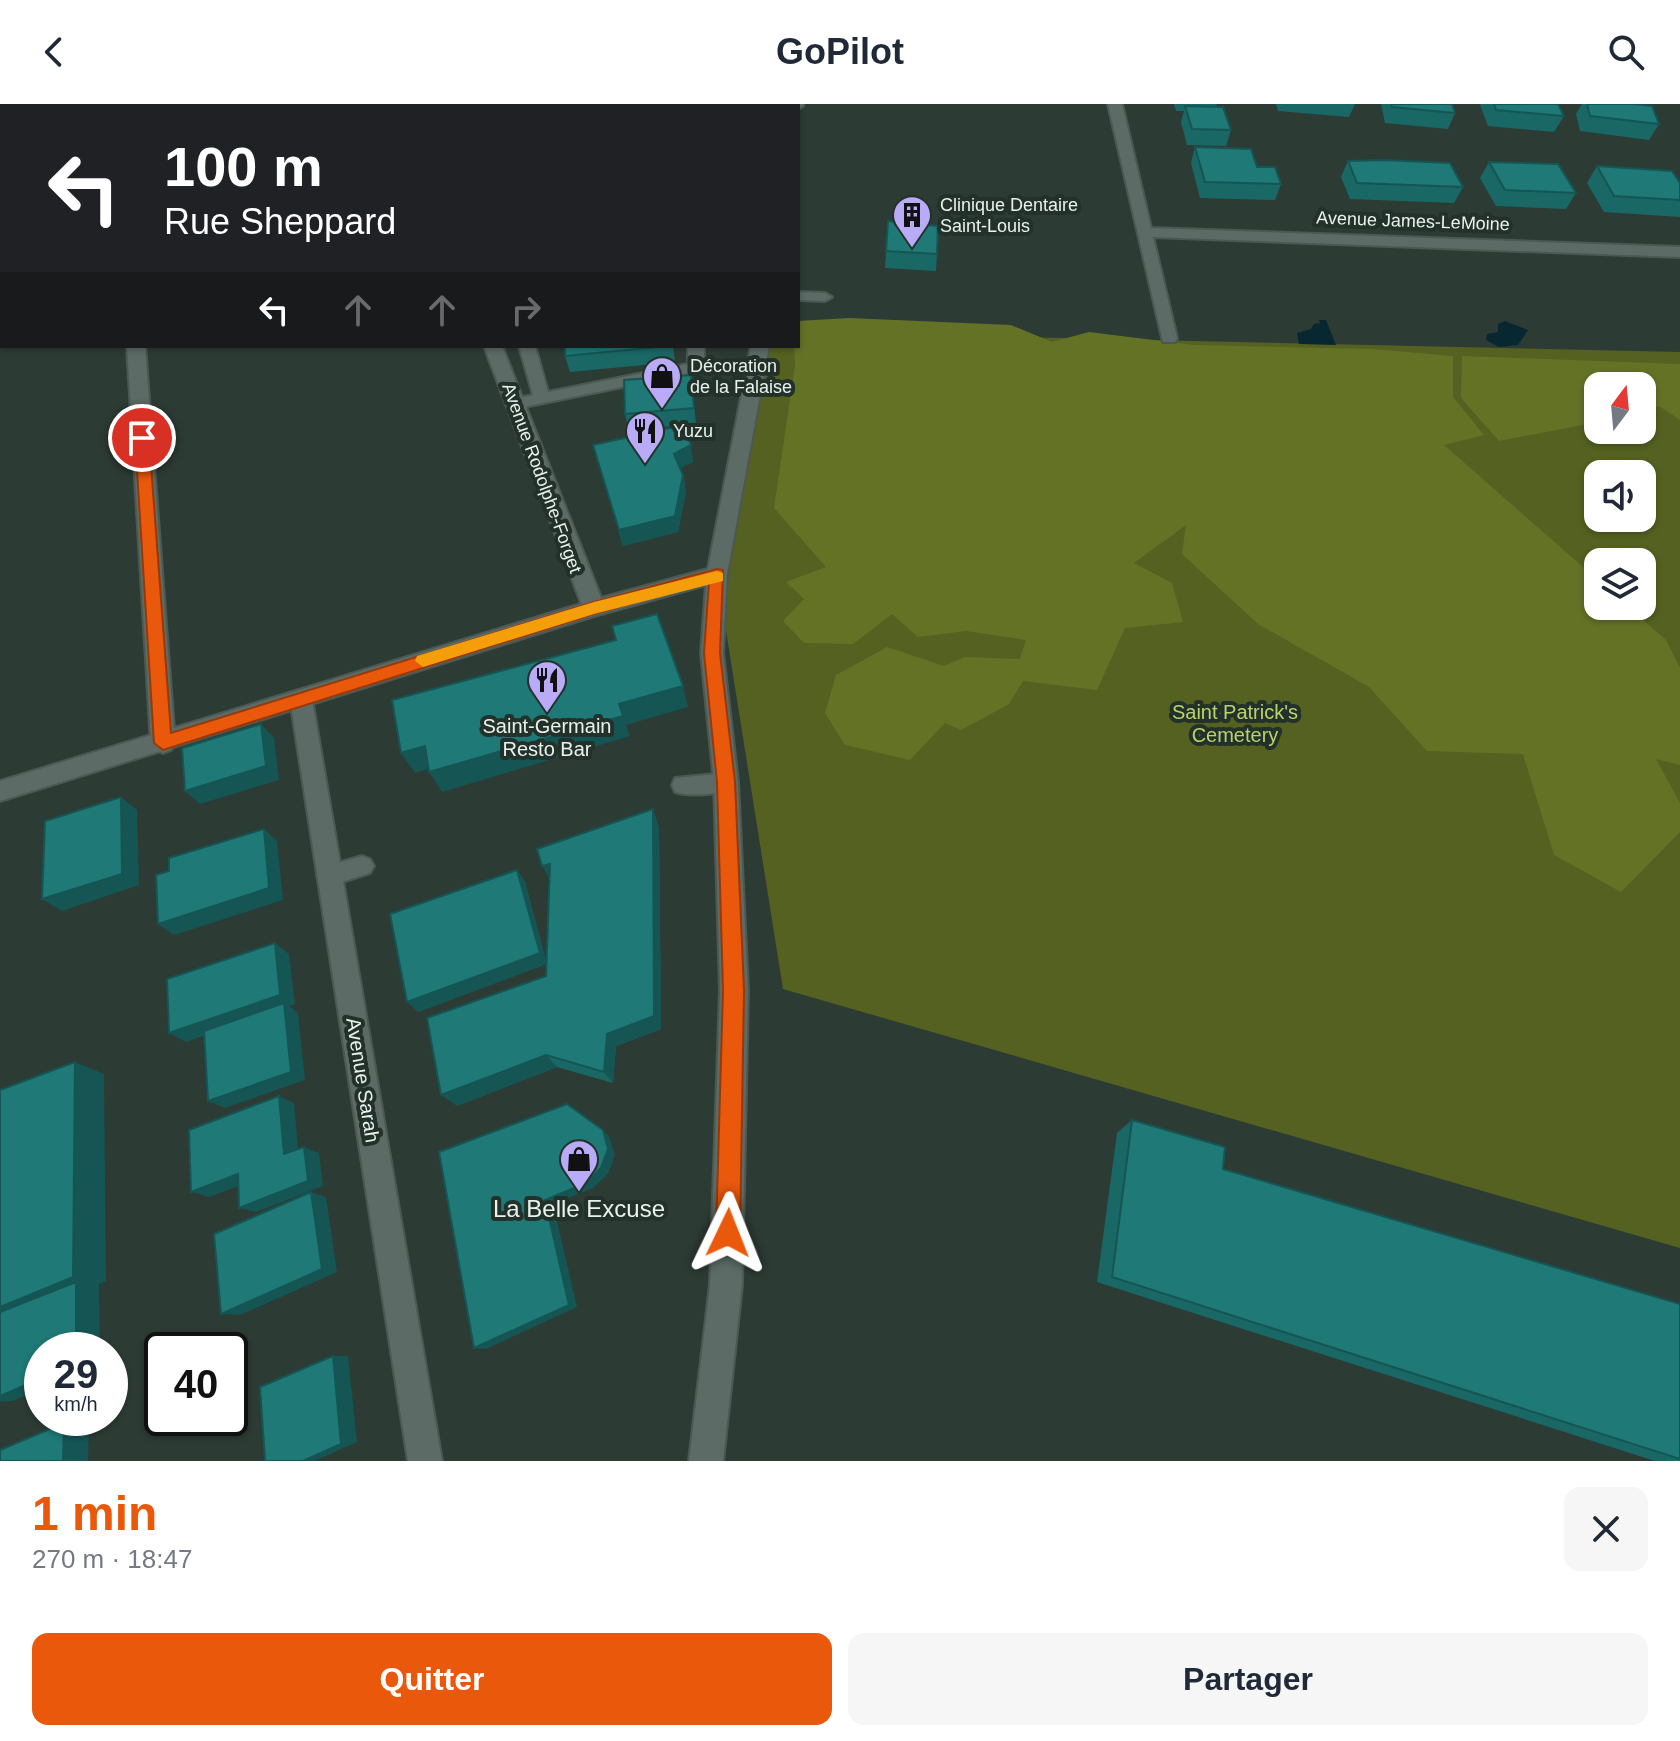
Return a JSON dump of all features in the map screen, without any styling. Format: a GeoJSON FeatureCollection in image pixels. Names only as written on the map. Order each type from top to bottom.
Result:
{"type":"FeatureCollection","features":[{"type":"Feature","properties":{"kind":"street"},"geometry":{"type":"LineString","coordinates":[[1115,104],[1169,338]]}},
{"type":"Feature","properties":{"kind":"street","name":"Avenue James-LeMoine"},"geometry":{"type":"LineString","coordinates":[[1145,232],[1680,252]]}},
{"type":"Feature","properties":{"kind":"street"},"geometry":{"type":"LineString","coordinates":[[136,348],[163,743]]}},
{"type":"Feature","properties":{"kind":"street","name":"Avenue Rodolphe-Forget"},"geometry":{"type":"LineString","coordinates":[[494,348],[594,608]]}},
{"type":"Feature","properties":{"kind":"street"},"geometry":{"type":"LineString","coordinates":[[706,1461],[726,1285],[734,990],[726,782],[712,653],[717,574],[760,348]]}},
{"type":"Feature","properties":{"kind":"street"},"geometry":{"type":"LineString","coordinates":[[0,791],[594,608],[717,574]]}},
{"type":"Feature","properties":{"kind":"street","name":"Avenue Sarah"},"geometry":{"type":"LineString","coordinates":[[301,699],[425,1461]]}},
{"type":"Feature","properties":{"kind":"lane"},"geometry":{"type":"LineString","coordinates":[[800,296],[825,297]]}},
{"type":"Feature","properties":{"kind":"lane"},"geometry":{"type":"LineString","coordinates":[[528,348],[541,396]]}},
{"type":"Feature","properties":{"kind":"lane"},"geometry":{"type":"LineString","coordinates":[[696,348],[696,367]]}},
{"type":"Feature","properties":{"kind":"lane"},"geometry":{"type":"LineString","coordinates":[[514,404],[541,396],[621,384],[696,367],[756,366]]}},
{"type":"Feature","properties":{"kind":"lane"},"geometry":{"type":"LineString","coordinates":[[683,785],[726,782]]}},
{"type":"Feature","properties":{"kind":"lane"},"geometry":{"type":"LineString","coordinates":[[329,875],[362,866]]}},
{"type":"Feature","properties":{"kind":"green space"},"geometry":{"type":"Polygon","coordinates":[[[849,318],[1011,325],[1052,342],[1089,332],[1194,345],[1372,349],[1453,356],[1453,397],[1484,435],[1444,445],[1584,568],[1584,620],[1643,620],[1666,640],[1680,668],[1680,765],[1656,759],[1680,803],[1680,832],[1621,892],[1554,855],[1523,754],[1427,751],[1369,687],[1258,624],[1182,554],[1186,525],[1134,563],[1172,583],[1183,622],[1125,628],[1097,690],[1023,681],[1009,704],[961,730],[945,723],[910,760],[845,745],[825,713],[836,675],[887,647],[944,666],[965,657],[1020,659],[1026,640],[966,631],[918,637],[892,614],[853,644],[804,643],[783,621],[804,599],[786,582],[826,567],[774,508],[795,365],[794,348],[800,348],[800,321],[849,318]]]}},
{"type":"Feature","properties":{"kind":"green space","name":"Saint Patrick's Cemetery"},"geometry":{"type":"Polygon","coordinates":[[[800,332],[1680,352],[1680,1248],[783,989],[717,574],[761,348],[800,348],[800,332]]]}},
{"type":"Feature","properties":{"kind":"green space"},"geometry":{"type":"Polygon","coordinates":[[[1462,356],[1680,364],[1680,420],[1656,407],[1656,372],[1584,372],[1584,425],[1499,441],[1461,398],[1462,356]]]}},
{"type":"Feature","properties":{"kind":"water"},"geometry":{"type":"Polygon","coordinates":[[[1319,320],[1326,320],[1336,345],[1299,344],[1297,333],[1311,329],[1314,324],[1320,323],[1319,320]]]}},
{"type":"Feature","properties":{"kind":"water"},"geometry":{"type":"Polygon","coordinates":[[[1505,321],[1528,330],[1518,345],[1499,347],[1486,340],[1487,334],[1498,332],[1498,324],[1505,321]]]}},
{"type":"Feature","properties":{"kind":"building"},"geometry":{"type":"Polygon","coordinates":[[[1391,104],[1452,104],[1455,113],[1392,107],[1391,104]]]}},
{"type":"Feature","properties":{"kind":"building"},"geometry":{"type":"Polygon","coordinates":[[[1494,104],[1558,104],[1564,116],[1496,110],[1494,104]]]}},
{"type":"Feature","properties":{"kind":"building"},"geometry":{"type":"Polygon","coordinates":[[[1587,104],[1652,106],[1659,124],[1590,116],[1587,104]]]}},
{"type":"Feature","properties":{"kind":"building"},"geometry":{"type":"Polygon","coordinates":[[[1185,106],[1223,107],[1231,130],[1192,129],[1185,106]]]}},
{"type":"Feature","properties":{"kind":"building"},"geometry":{"type":"Polygon","coordinates":[[[1195,147],[1251,149],[1257,167],[1275,167],[1281,184],[1205,182],[1195,147]]]}},
{"type":"Feature","properties":{"kind":"building"},"geometry":{"type":"Polygon","coordinates":[[[1348,161],[1450,163],[1463,187],[1357,183],[1348,161]]]}},
{"type":"Feature","properties":{"kind":"building"},"geometry":{"type":"Polygon","coordinates":[[[1489,162],[1558,164],[1576,193],[1505,190],[1489,162]]]}},
{"type":"Feature","properties":{"kind":"building"},"geometry":{"type":"Polygon","coordinates":[[[1597,166],[1672,171],[1680,183],[1680,200],[1614,196],[1597,166]]]}},
{"type":"Feature","properties":{"kind":"building"},"geometry":{"type":"Polygon","coordinates":[[[888,221],[938,226],[937,254],[886,251],[888,221]]]}},
{"type":"Feature","properties":{"kind":"building"},"geometry":{"type":"Polygon","coordinates":[[[565,348],[648,348],[565,356],[565,348]]]}},
{"type":"Feature","properties":{"kind":"building"},"geometry":{"type":"Polygon","coordinates":[[[691,375],[694,408],[625,414],[624,380],[691,375]]]}},
{"type":"Feature","properties":{"kind":"building"},"geometry":{"type":"Polygon","coordinates":[[[683,425],[691,445],[674,454],[683,475],[675,516],[619,530],[593,445],[683,425]]]}},
{"type":"Feature","properties":{"kind":"building","name":"Saint-Germain Resto Bar"},"geometry":{"type":"Polygon","coordinates":[[[657,614],[683,686],[619,704],[623,716],[429,772],[425,746],[401,753],[392,700],[616,640],[612,626],[657,614]]]}},
{"type":"Feature","properties":{"kind":"building"},"geometry":{"type":"Polygon","coordinates":[[[261,724],[266,766],[185,791],[182,748],[261,724]]]}},
{"type":"Feature","properties":{"kind":"building"},"geometry":{"type":"Polygon","coordinates":[[[121,797],[122,874],[42,899],[45,821],[121,797]]]}},
{"type":"Feature","properties":{"kind":"building"},"geometry":{"type":"Polygon","coordinates":[[[653,809],[654,1016],[607,1034],[604,1072],[546,1055],[441,1095],[427,1018],[546,976],[550,864],[542,866],[537,849],[653,809]]]}},
{"type":"Feature","properties":{"kind":"building"},"geometry":{"type":"Polygon","coordinates":[[[264,829],[269,888],[158,924],[156,875],[169,871],[169,858],[264,829]]]}},
{"type":"Feature","properties":{"kind":"building"},"geometry":{"type":"Polygon","coordinates":[[[517,870],[540,953],[407,1002],[390,914],[517,870]]]}},
{"type":"Feature","properties":{"kind":"building"},"geometry":{"type":"Polygon","coordinates":[[[275,943],[280,995],[169,1033],[167,979],[275,943]]]}},
{"type":"Feature","properties":{"kind":"building"},"geometry":{"type":"Polygon","coordinates":[[[284,1003],[291,1072],[208,1101],[204,1031],[284,1003]]]}},
{"type":"Feature","properties":{"kind":"building"},"geometry":{"type":"Polygon","coordinates":[[[75,1062],[73,1277],[0,1307],[0,1090],[75,1062]]]}},
{"type":"Feature","properties":{"kind":"building"},"geometry":{"type":"Polygon","coordinates":[[[279,1096],[284,1154],[304,1147],[308,1181],[239,1208],[238,1174],[191,1192],[189,1130],[279,1096]]]}},
{"type":"Feature","properties":{"kind":"building"},"geometry":{"type":"Polygon","coordinates":[[[567,1104],[603,1130],[608,1149],[601,1168],[586,1183],[545,1200],[569,1305],[474,1348],[439,1152],[567,1104]]]}},
{"type":"Feature","properties":{"kind":"building"},"geometry":{"type":"Polygon","coordinates":[[[1132,1120],[1225,1147],[1223,1169],[1680,1304],[1680,1459],[1112,1277],[1132,1120]]]}},
{"type":"Feature","properties":{"kind":"building"},"geometry":{"type":"Polygon","coordinates":[[[311,1192],[322,1269],[221,1314],[214,1234],[311,1192]]]}},
{"type":"Feature","properties":{"kind":"building"},"geometry":{"type":"Polygon","coordinates":[[[76,1282],[76,1332],[24,1332],[24,1386],[0,1396],[0,1312],[76,1282]]]}},
{"type":"Feature","properties":{"kind":"building"},"geometry":{"type":"Polygon","coordinates":[[[333,1356],[341,1444],[303,1461],[265,1461],[260,1387],[333,1356]]]}},
{"type":"Feature","properties":{"kind":"building"},"geometry":{"type":"Polygon","coordinates":[[[33,1436],[64,1436],[63,1461],[0,1461],[0,1450],[33,1436]]]}},
{"type":"Feature","properties":{"kind":"slow traffic"},"geometry":{"type":"LineString","coordinates":[[423,661],[594,608],[717,574],[717,577]]}},
{"type":"Feature","properties":{"kind":"place","name":"Clinique Dentaire Saint-Louis"},"geometry":{"type":"Point","coordinates":[912,249]}},
{"type":"Feature","properties":{"kind":"place","name":"Décoration de la Falaise"},"geometry":{"type":"Point","coordinates":[662,410]}},
{"type":"Feature","properties":{"kind":"place","name":"Yuzu"},"geometry":{"type":"Point","coordinates":[645,465]}},
{"type":"Feature","properties":{"kind":"place","name":"Saint-Germain Resto Bar"},"geometry":{"type":"Point","coordinates":[547,714]}},
{"type":"Feature","properties":{"kind":"place","name":"La Belle Excuse"},"geometry":{"type":"Point","coordinates":[579,1193]}},
{"type":"Feature","properties":{"kind":"route"},"geometry":{"type":"LineString","coordinates":[[142,438],[163,743],[594,608],[717,574],[712,653],[726,782],[734,990],[728,1233]]}}]}
